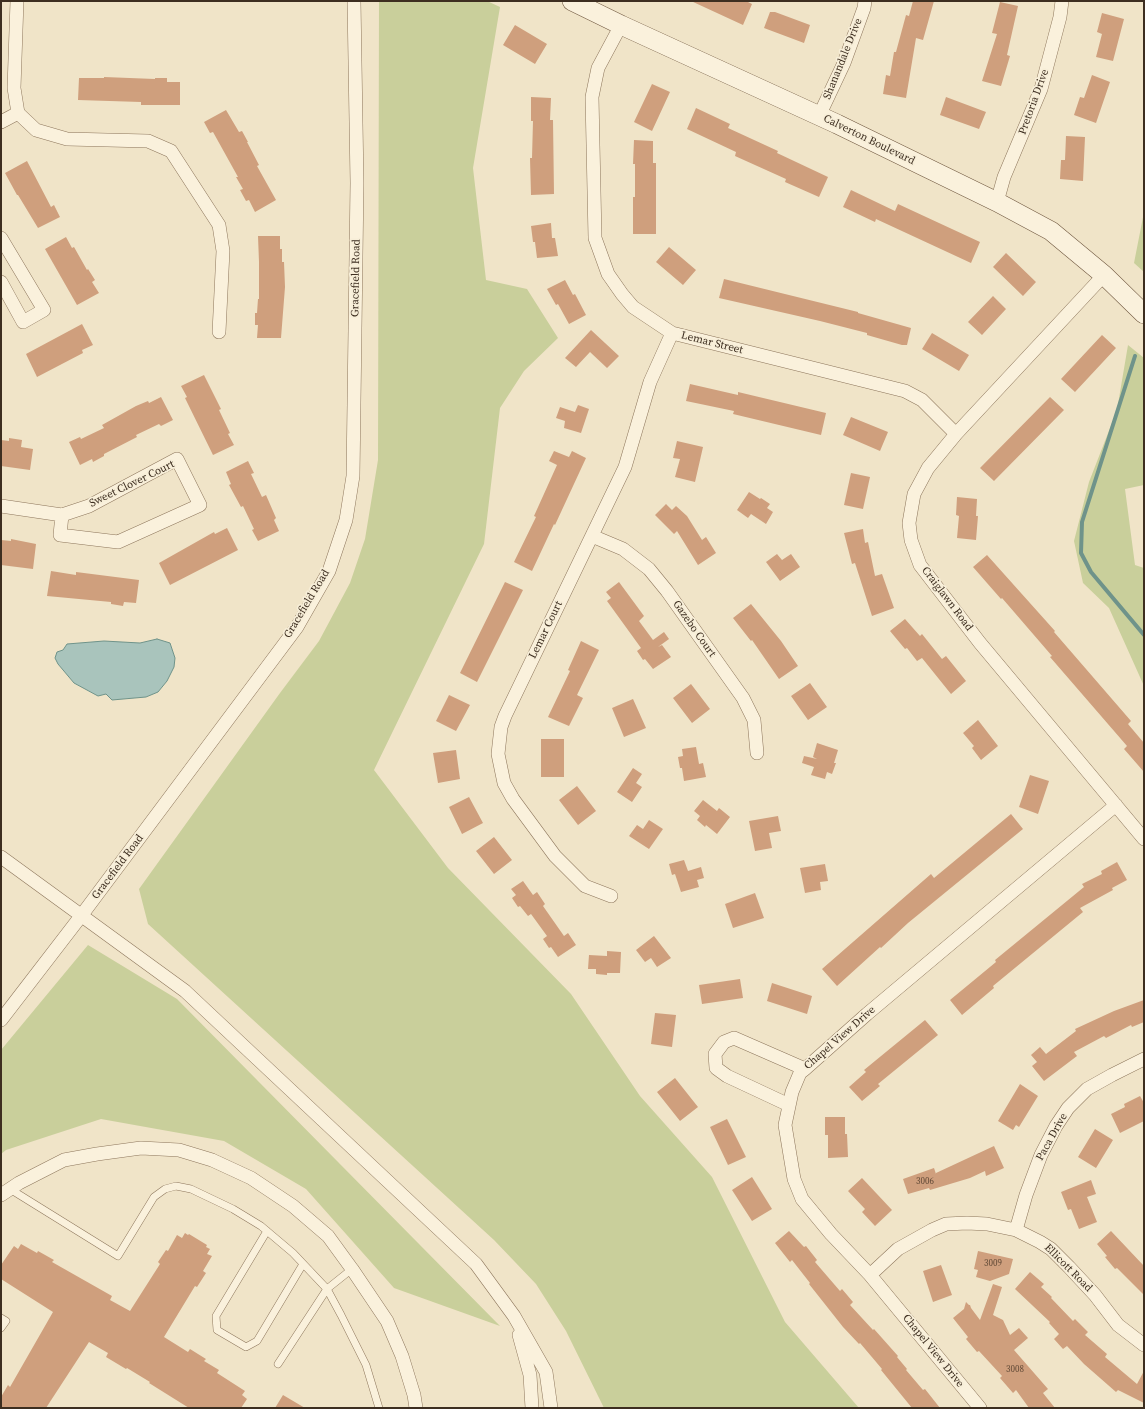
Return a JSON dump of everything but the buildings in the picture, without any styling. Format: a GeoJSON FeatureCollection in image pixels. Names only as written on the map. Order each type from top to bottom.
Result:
{"type":"FeatureCollection","features":[{"type":"Feature","properties":{"kind":"street"},"geometry":{"type":"LineString","coordinates":[[17,1],[14,88],[18,113],[36,130],[67,139],[148,141],[171,151],[219,225],[223,252],[219,332]]}},
{"type":"Feature","properties":{"kind":"street","name":"Gracefield Road"},"geometry":{"type":"LineString","coordinates":[[1,1020],[81,916],[296,627],[329,571],[346,520],[353,476],[357,183],[354,1]]}},
{"type":"Feature","properties":{"kind":"street","name":"Calverton Boulevard"},"geometry":{"type":"LineString","coordinates":[[572,1],[819,116],[997,202],[1051,230],[1104,275],[1144,314]]}},
{"type":"Feature","properties":{"kind":"street","name":"Shanandale Drive"},"geometry":{"type":"LineString","coordinates":[[819,116],[844,63],[864,8],[865,1]]}},
{"type":"Feature","properties":{"kind":"street","name":"Pretoria Drive"},"geometry":{"type":"LineString","coordinates":[[997,202],[1004,177],[1041,89],[1060,17],[1062,1]]}},
{"type":"Feature","properties":{"kind":"street","name":"Lemar Street"},"geometry":{"type":"LineString","coordinates":[[621,25],[598,68],[592,96],[595,238],[608,274],[622,294],[633,307],[672,333],[905,391],[922,400],[956,434]]}},
{"type":"Feature","properties":{"kind":"street"},"geometry":{"type":"LineString","coordinates":[[1,122],[18,113]]}},
{"type":"Feature","properties":{"kind":"street"},"geometry":{"type":"LineString","coordinates":[[1,238],[5,252],[44,310],[23,322],[1,282]]}},
{"type":"Feature","properties":{"kind":"street","name":"Craiglawn Road"},"geometry":{"type":"LineString","coordinates":[[1104,275],[956,434],[928,468],[914,494],[909,523],[911,540],[920,565],[980,643],[1144,839]]}},
{"type":"Feature","properties":{"kind":"street","name":"Lemar Court"},"geometry":{"type":"LineString","coordinates":[[611,896],[585,886],[555,856],[512,799],[504,783],[498,754],[501,727],[505,716],[625,467],[650,382],[672,333]]}},
{"type":"Feature","properties":{"kind":"street","name":"Sweet Clover Court"},"geometry":{"type":"LineString","coordinates":[[1,506],[62,515],[89,506],[177,459],[200,505],[118,542],[60,535],[62,515]]}},
{"type":"Feature","properties":{"kind":"street","name":"Gazebo Court"},"geometry":{"type":"LineString","coordinates":[[592,536],[623,549],[649,569],[667,591],[743,698],[754,720],[757,753]]}},
{"type":"Feature","properties":{"kind":"street","name":"Chapel View Drive"},"geometry":{"type":"LineString","coordinates":[[980,1408],[870,1275],[831,1234],[802,1199],[794,1179],[785,1125],[789,1105],[792,1092],[800,1073],[867,1014],[1116,805]]}},
{"type":"Feature","properties":{"kind":"street"},"geometry":{"type":"LineString","coordinates":[[1,856],[185,991],[476,1264],[514,1316],[546,1372],[551,1408]]}},
{"type":"Feature","properties":{"kind":"street"},"geometry":{"type":"LineString","coordinates":[[789,1105],[727,1076],[716,1068],[715,1054],[724,1042],[734,1038],[805,1069]]}},
{"type":"Feature","properties":{"kind":"street","name":"Paca Drive"},"geometry":{"type":"LineString","coordinates":[[1016,1230],[1026,1195],[1041,1155],[1056,1126],[1068,1108],[1087,1089],[1144,1059]]}},
{"type":"Feature","properties":{"kind":"street"},"geometry":{"type":"LineString","coordinates":[[5,1192],[19,1183],[64,1160],[141,1148],[179,1150],[212,1160],[251,1178],[293,1206],[328,1236],[352,1269],[387,1321],[402,1356],[414,1395],[416,1408]]}},
{"type":"Feature","properties":{"kind":"street","name":"Ellicott Road"},"geometry":{"type":"LineString","coordinates":[[870,1275],[898,1249],[946,1224],[987,1224],[1016,1230],[1034,1238],[1051,1249],[1069,1266],[1095,1295],[1118,1325],[1144,1345]]}},
{"type":"Feature","properties":{"kind":"street"},"geometry":{"type":"LineString","coordinates":[[514,1316],[530,1374],[532,1408]]}},
{"type":"Feature","properties":{"kind":"lane"},"geometry":{"type":"LineString","coordinates":[[5,1192],[118,1256],[154,1197],[165,1189],[176,1186],[191,1189],[233,1209],[267,1231],[293,1253],[326,1289],[366,1365],[379,1408]]}},
{"type":"Feature","properties":{"kind":"lane"},"geometry":{"type":"LineString","coordinates":[[267,1231],[216,1316],[217,1330],[246,1347],[257,1341],[303,1264]]}},
{"type":"Feature","properties":{"kind":"lane"},"geometry":{"type":"LineString","coordinates":[[278,1364],[326,1289],[352,1269]]}},
{"type":"Feature","properties":{"kind":"lane"},"geometry":{"type":"LineString","coordinates":[[1,1318],[6,1321],[1,1328]]}},
{"type":"Feature","properties":{"kind":"green space"},"geometry":{"type":"Polygon","coordinates":[[[379,1],[487,1],[500,7],[473,168],[486,280],[527,289],[558,338],[524,371],[500,408],[484,544],[374,770],[448,868],[571,994],[640,1096],[712,1177],[785,1322],[859,1408],[604,1408],[566,1331],[536,1284],[494,1240],[148,924],[139,889],[319,641],[350,583],[365,539],[378,460],[379,1]]]}},
{"type":"Feature","properties":{"kind":"green space"},"geometry":{"type":"Polygon","coordinates":[[[1144,212],[1144,272],[1134,263],[1144,212]]]}},
{"type":"Feature","properties":{"kind":"green space"},"geometry":{"type":"Polygon","coordinates":[[[1128,345],[1144,358],[1144,485],[1125,489],[1135,565],[1144,568],[1144,686],[1109,608],[1083,583],[1074,541],[1089,482],[1117,410],[1128,345]]]}},
{"type":"Feature","properties":{"kind":"green space"},"geometry":{"type":"Polygon","coordinates":[[[88,945],[177,999],[500,1326],[394,1288],[306,1189],[224,1141],[101,1119],[6,1150],[1,1154],[1,1050],[88,945]]]}},
{"type":"Feature","properties":{"kind":"water"},"geometry":{"type":"Polygon","coordinates":[[[157,639],[170,643],[175,658],[174,667],[167,681],[158,692],[146,697],[112,700],[106,694],[98,696],[74,683],[58,664],[55,658],[57,652],[63,650],[67,644],[104,641],[140,643],[157,639]]]}},
{"type":"Feature","properties":{"kind":"waterway"},"geometry":{"type":"LineString","coordinates":[[1135,356],[1082,522],[1081,553],[1091,572],[1144,635]]}}]}
